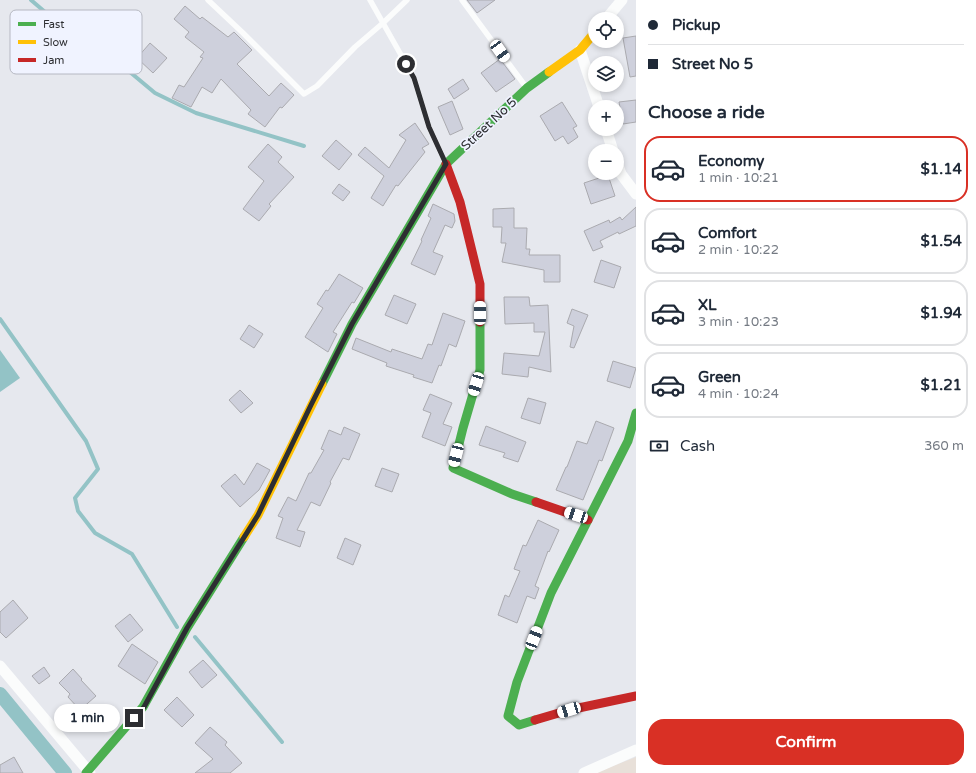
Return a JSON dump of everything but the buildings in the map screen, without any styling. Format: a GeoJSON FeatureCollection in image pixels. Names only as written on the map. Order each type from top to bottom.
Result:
{"type":"FeatureCollection","features":[{"type":"Feature","properties":{"kind":"street"},"geometry":{"type":"LineString","coordinates":[[612,12],[622,0]]}},
{"type":"Feature","properties":{"kind":"street","name":"Street No 5"},"geometry":{"type":"LineString","coordinates":[[88,772],[144,707],[187,628],[258,515],[352,324],[446,164],[527,88],[580,50],[588,40]]}},
{"type":"Feature","properties":{"kind":"street"},"geometry":{"type":"LineString","coordinates":[[580,50],[596,100]]}},
{"type":"Feature","properties":{"kind":"street"},"geometry":{"type":"LineString","coordinates":[[446,164],[460,202],[480,284],[480,370],[453,468],[512,494],[588,520]]}},
{"type":"Feature","properties":{"kind":"street"},"geometry":{"type":"LineString","coordinates":[[624,178],[636,194]]}},
{"type":"Feature","properties":{"kind":"street"},"geometry":{"type":"LineString","coordinates":[[636,413],[628,441],[552,593],[517,682],[508,716],[519,725],[569,710],[636,696]]}},
{"type":"Feature","properties":{"kind":"street"},"geometry":{"type":"LineString","coordinates":[[0,666],[88,772]]}},
{"type":"Feature","properties":{"kind":"street"},"geometry":{"type":"LineString","coordinates":[[584,773],[636,750]]}},
{"type":"Feature","properties":{"kind":"lane"},"geometry":{"type":"LineString","coordinates":[[208,0],[304,94],[316,86],[355,47],[407,0]]}},
{"type":"Feature","properties":{"kind":"lane"},"geometry":{"type":"LineString","coordinates":[[370,0],[414,78],[429,127],[446,164]]}},
{"type":"Feature","properties":{"kind":"lane"},"geometry":{"type":"LineString","coordinates":[[462,0],[527,88]]}},
{"type":"Feature","properties":{"kind":"shaded area"},"geometry":{"type":"Polygon","coordinates":[[[636,757],[636,773],[595,773],[636,757]]]}},
{"type":"Feature","properties":{"kind":"water"},"geometry":{"type":"Polygon","coordinates":[[[0,350],[20,378],[0,392],[0,350]]]}},
{"type":"Feature","properties":{"kind":"waterway"},"geometry":{"type":"LineString","coordinates":[[31,0],[43,10]]}},
{"type":"Feature","properties":{"kind":"waterway"},"geometry":{"type":"LineString","coordinates":[[132,74],[155,93],[196,113],[304,146]]}},
{"type":"Feature","properties":{"kind":"waterway"},"geometry":{"type":"LineString","coordinates":[[0,319],[86,441],[98,469],[75,498],[78,511],[95,533],[132,554],[177,627]]}},
{"type":"Feature","properties":{"kind":"waterway"},"geometry":{"type":"LineString","coordinates":[[195,637],[282,742]]}},
{"type":"Feature","properties":{"kind":"waterway"},"geometry":{"type":"LineString","coordinates":[[0,694],[65,773]]}},
{"type":"Feature","properties":{"kind":"traffic: fast"},"geometry":{"type":"LineString","coordinates":[[322,384],[352,324],[446,164],[527,88],[549,72]]}},
{"type":"Feature","properties":{"kind":"traffic: fast"},"geometry":{"type":"LineString","coordinates":[[480,322],[480,370],[453,468],[512,494],[536,502]]}},
{"type":"Feature","properties":{"kind":"traffic: fast"},"geometry":{"type":"LineString","coordinates":[[535,720],[519,725],[508,716],[517,682],[551,593],[628,441],[636,413]]}},
{"type":"Feature","properties":{"kind":"traffic: fast"},"geometry":{"type":"LineString","coordinates":[[86,773],[143,707],[187,628],[244,537]]}},
{"type":"Feature","properties":{"kind":"traffic: slow"},"geometry":{"type":"LineString","coordinates":[[549,72],[580,50],[588,40]]}},
{"type":"Feature","properties":{"kind":"traffic: slow"},"geometry":{"type":"LineString","coordinates":[[244,537],[258,515],[322,384]]}},
{"type":"Feature","properties":{"kind":"traffic: jam"},"geometry":{"type":"LineString","coordinates":[[446,164],[460,202],[480,284],[480,322]]}},
{"type":"Feature","properties":{"kind":"traffic: jam"},"geometry":{"type":"LineString","coordinates":[[536,502],[588,520]]}},
{"type":"Feature","properties":{"kind":"traffic: jam"},"geometry":{"type":"LineString","coordinates":[[535,720],[569,710],[636,696]]}},
{"type":"Feature","properties":{"kind":"route"},"geometry":{"type":"LineString","coordinates":[[134,718],[144,707],[187,628],[258,515],[352,324],[446,164],[429,127],[414,78],[406,64]]}}]}
